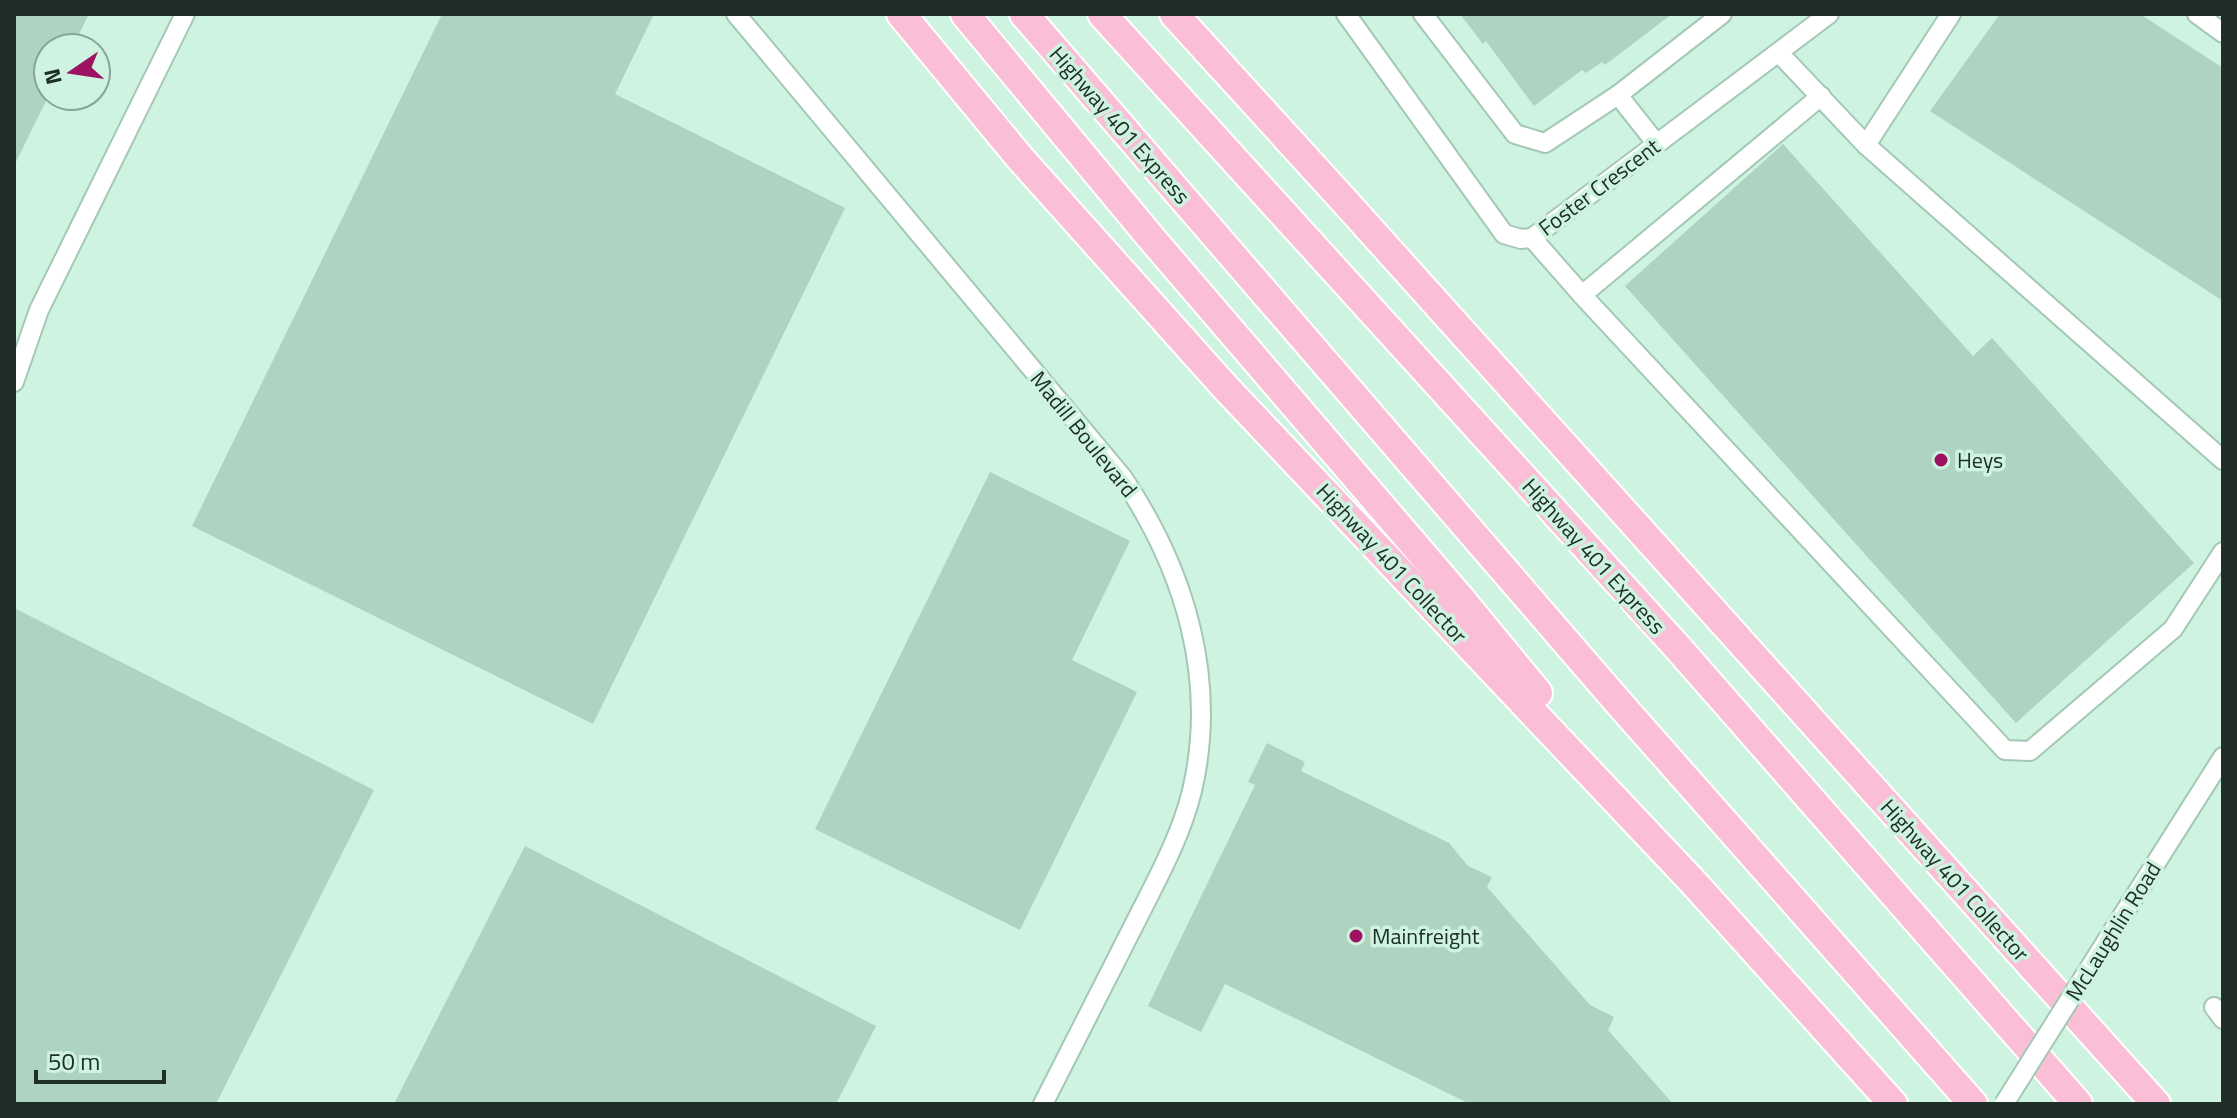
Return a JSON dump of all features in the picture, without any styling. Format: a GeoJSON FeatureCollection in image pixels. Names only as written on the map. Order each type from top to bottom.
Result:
{"type":"FeatureCollection","features":[{"type":"Feature","properties":{"kind":"highway","name":"Highway 401 Collector"},"geometry":{"type":"LineString","coordinates":[[901,14],[1020,158],[1225,387],[1693,882],[1893,1104]]}},
{"type":"Feature","properties":{"kind":"highway"},"geometry":{"type":"LineString","coordinates":[[965,14],[1152,239],[1460,598],[1693,882]]}},
{"type":"Feature","properties":{"kind":"highway","name":"Highway 401 Express"},"geometry":{"type":"LineString","coordinates":[[1024,14],[1618,702],[1973,1104]]}},
{"type":"Feature","properties":{"kind":"highway","name":"Highway 401 Express"},"geometry":{"type":"LineString","coordinates":[[1102,14],[1689,661],[2078,1104]]}},
{"type":"Feature","properties":{"kind":"highway","name":"Highway 401 Collector"},"geometry":{"type":"LineString","coordinates":[[1174,14],[2156,1104]]}},
{"type":"Feature","properties":{"kind":"street"},"geometry":{"type":"LineString","coordinates":[[14,382],[39,310],[185,14]]}},
{"type":"Feature","properties":{"kind":"street","name":"Madill Boulevard"},"geometry":{"type":"LineString","coordinates":[[736,14],[1123,478],[1165,549],[1180,587],[1198,668],[1198,750],[1192,790],[1175,845],[1043,1104]]}},
{"type":"Feature","properties":{"kind":"street","name":"Foster Crescent"},"geometry":{"type":"LineString","coordinates":[[1346,14],[1504,234],[1521,239],[1532,238],[1829,14]]}},
{"type":"Feature","properties":{"kind":"street"},"geometry":{"type":"LineString","coordinates":[[1423,14],[1515,134],[1545,143],[1618,95],[1722,14]]}},
{"type":"Feature","properties":{"kind":"street"},"geometry":{"type":"LineString","coordinates":[[1866,145],[1951,14]]}},
{"type":"Feature","properties":{"kind":"street"},"geometry":{"type":"LineString","coordinates":[[2197,14],[2223,33]]}},
{"type":"Feature","properties":{"kind":"street"},"geometry":{"type":"LineString","coordinates":[[1779,53],[1866,145],[2223,460]]}},
{"type":"Feature","properties":{"kind":"street"},"geometry":{"type":"LineString","coordinates":[[1618,95],[1656,143]]}},
{"type":"Feature","properties":{"kind":"street"},"geometry":{"type":"LineString","coordinates":[[1582,295],[1821,96]]}},
{"type":"Feature","properties":{"kind":"street"},"geometry":{"type":"LineString","coordinates":[[1532,238],[2005,750],[2030,751],[2173,629],[2223,552]]}},
{"type":"Feature","properties":{"kind":"street","name":"McLaughlin Road"},"geometry":{"type":"LineString","coordinates":[[2004,1104],[2223,757]]}},
{"type":"Feature","properties":{"kind":"building"},"geometry":{"type":"Polygon","coordinates":[[[14,14],[89,14],[80,32],[32,32],[32,112],[41,112],[14,166],[14,14]]]}},
{"type":"Feature","properties":{"kind":"building"},"geometry":{"type":"Polygon","coordinates":[[[442,14],[654,14],[615,94],[845,208],[593,724],[192,526],[442,14]]]}},
{"type":"Feature","properties":{"kind":"building"},"geometry":{"type":"Polygon","coordinates":[[[1460,14],[1672,14],[1605,65],[1602,62],[1586,73],[1582,70],[1534,106],[1486,41],[1483,44],[1460,14]]]}},
{"type":"Feature","properties":{"kind":"building"},"geometry":{"type":"Polygon","coordinates":[[[2000,14],[2140,14],[2223,68],[2223,301],[1930,111],[2000,14]]]}},
{"type":"Feature","properties":{"kind":"building","name":"Heys"},"geometry":{"type":"Polygon","coordinates":[[[1783,144],[1973,356],[1992,338],[2194,563],[2016,723],[1625,286],[1783,144]]]}},
{"type":"Feature","properties":{"kind":"building"},"geometry":{"type":"Polygon","coordinates":[[[990,472],[1130,541],[1072,660],[1137,692],[1020,930],[815,829],[990,472]]]}},
{"type":"Feature","properties":{"kind":"building"},"geometry":{"type":"Polygon","coordinates":[[[14,608],[374,790],[216,1104],[14,1104],[14,608]]]}},
{"type":"Feature","properties":{"kind":"building","name":"Mainfreight"},"geometry":{"type":"Polygon","coordinates":[[[1267,743],[1305,762],[1301,771],[1449,843],[1468,866],[1492,877],[1487,887],[1590,1005],[1614,1017],[1608,1030],[1673,1104],[1470,1104],[1225,984],[1201,1032],[1148,1006],[1255,785],[1248,782],[1267,743]]]}},
{"type":"Feature","properties":{"kind":"building"},"geometry":{"type":"Polygon","coordinates":[[[525,846],[876,1026],[836,1104],[394,1104],[525,846]]]}},
{"type":"Feature","properties":{"kind":"place","name":"Heys"},"geometry":{"type":"Point","coordinates":[1941,460]}},
{"type":"Feature","properties":{"kind":"place","name":"Mainfreight"},"geometry":{"type":"Point","coordinates":[1356,936]}}]}
